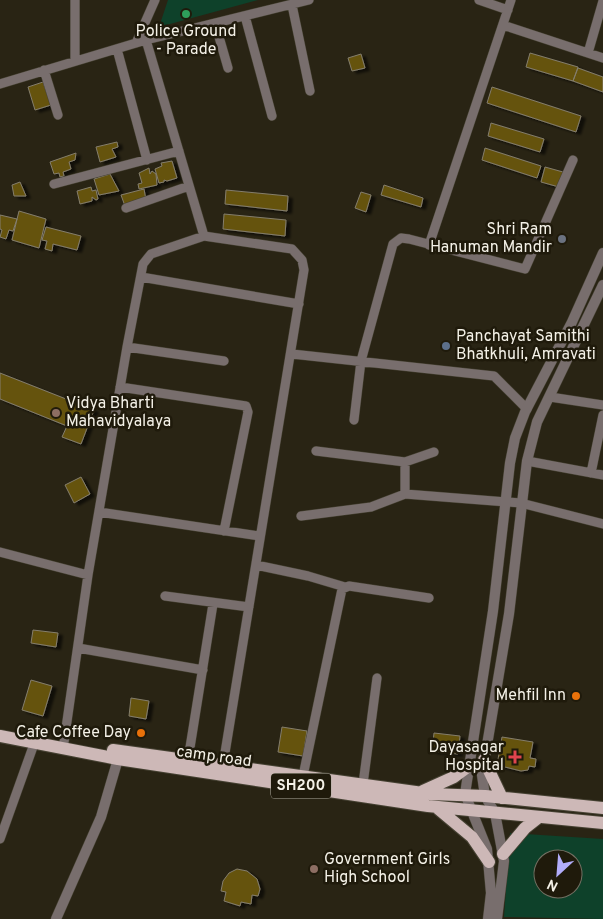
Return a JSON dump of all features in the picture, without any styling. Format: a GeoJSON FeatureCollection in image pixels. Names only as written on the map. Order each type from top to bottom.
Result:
{"type":"FeatureCollection","features":[{"type":"Feature","properties":{"kind":"main road","name":"camp road"},"geometry":{"type":"LineString","coordinates":[[0,728],[118,759],[436,807],[603,823]]}},
{"type":"Feature","properties":{"kind":"main road","name":"camp road"},"geometry":{"type":"LineString","coordinates":[[0,736],[34,744],[64,745],[188,760],[420,792],[465,794],[603,808]]}},
{"type":"Feature","properties":{"kind":"main road"},"geometry":{"type":"LineString","coordinates":[[484,760],[502,798]]}},
{"type":"Feature","properties":{"kind":"main road"},"geometry":{"type":"LineString","coordinates":[[420,792],[446,781],[469,766]]}},
{"type":"Feature","properties":{"kind":"main road"},"geometry":{"type":"LineString","coordinates":[[436,807],[472,837],[489,862]]}},
{"type":"Feature","properties":{"kind":"main road"},"geometry":{"type":"LineString","coordinates":[[502,854],[516,836],[539,817]]}},
{"type":"Feature","properties":{"kind":"street"},"geometry":{"type":"LineString","coordinates":[[75,0],[76,60]]}},
{"type":"Feature","properties":{"kind":"street"},"geometry":{"type":"LineString","coordinates":[[136,43],[155,0]]}},
{"type":"Feature","properties":{"kind":"street"},"geometry":{"type":"LineString","coordinates":[[0,84],[146,40],[309,0]]}},
{"type":"Feature","properties":{"kind":"street"},"geometry":{"type":"LineString","coordinates":[[479,0],[508,10]]}},
{"type":"Feature","properties":{"kind":"street"},"geometry":{"type":"LineString","coordinates":[[429,245],[512,0]]}},
{"type":"Feature","properties":{"kind":"street"},"geometry":{"type":"LineString","coordinates":[[588,53],[603,1]]}},
{"type":"Feature","properties":{"kind":"street"},"geometry":{"type":"LineString","coordinates":[[292,5],[310,91]]}},
{"type":"Feature","properties":{"kind":"street"},"geometry":{"type":"LineString","coordinates":[[245,16],[272,116]]}},
{"type":"Feature","properties":{"kind":"street"},"geometry":{"type":"LineString","coordinates":[[215,24],[228,68]]}},
{"type":"Feature","properties":{"kind":"street"},"geometry":{"type":"LineString","coordinates":[[503,25],[603,58]]}},
{"type":"Feature","properties":{"kind":"street"},"geometry":{"type":"LineString","coordinates":[[146,40],[204,236]]}},
{"type":"Feature","properties":{"kind":"street"},"geometry":{"type":"LineString","coordinates":[[117,49],[147,160]]}},
{"type":"Feature","properties":{"kind":"street"},"geometry":{"type":"LineString","coordinates":[[44,70],[58,115]]}},
{"type":"Feature","properties":{"kind":"street"},"geometry":{"type":"LineString","coordinates":[[54,184],[179,151]]}},
{"type":"Feature","properties":{"kind":"street"},"geometry":{"type":"LineString","coordinates":[[354,420],[361,361],[393,244],[401,238],[525,269],[572,160]]}},
{"type":"Feature","properties":{"kind":"street"},"geometry":{"type":"LineString","coordinates":[[126,208],[189,186]]}},
{"type":"Feature","properties":{"kind":"street"},"geometry":{"type":"LineString","coordinates":[[64,745],[88,575],[127,347],[145,260],[151,254],[204,236],[292,249],[302,260],[304,270],[292,354],[279,413],[223,765]]}},
{"type":"Feature","properties":{"kind":"street"},"geometry":{"type":"LineString","coordinates":[[488,919],[491,893],[487,849],[465,794],[493,611],[504,502],[512,451],[526,409],[572,322],[603,253]]}},
{"type":"Feature","properties":{"kind":"street"},"geometry":{"type":"LineString","coordinates":[[141,277],[299,304]]}},
{"type":"Feature","properties":{"kind":"street"},"geometry":{"type":"LineString","coordinates":[[497,919],[504,861],[496,813],[485,796],[482,775],[509,614],[521,503],[528,461],[537,422],[603,285]]}},
{"type":"Feature","properties":{"kind":"street"},"geometry":{"type":"LineString","coordinates":[[127,347],[224,360]]}},
{"type":"Feature","properties":{"kind":"street"},"geometry":{"type":"LineString","coordinates":[[292,354],[494,376],[526,409]]}},
{"type":"Feature","properties":{"kind":"street"},"geometry":{"type":"LineString","coordinates":[[120,387],[246,406],[248,412],[224,531]]}},
{"type":"Feature","properties":{"kind":"street"},"geometry":{"type":"LineString","coordinates":[[550,397],[603,405]]}},
{"type":"Feature","properties":{"kind":"street"},"geometry":{"type":"LineString","coordinates":[[591,473],[603,415]]}},
{"type":"Feature","properties":{"kind":"street"},"geometry":{"type":"LineString","coordinates":[[316,452],[405,462],[434,452]]}},
{"type":"Feature","properties":{"kind":"street"},"geometry":{"type":"LineString","coordinates":[[528,461],[603,475]]}},
{"type":"Feature","properties":{"kind":"street"},"geometry":{"type":"LineString","coordinates":[[405,462],[405,494]]}},
{"type":"Feature","properties":{"kind":"street"},"geometry":{"type":"LineString","coordinates":[[301,516],[371,507],[405,494],[521,503],[603,524]]}},
{"type":"Feature","properties":{"kind":"street"},"geometry":{"type":"LineString","coordinates":[[99,512],[259,536]]}},
{"type":"Feature","properties":{"kind":"street"},"geometry":{"type":"LineString","coordinates":[[0,552],[88,575]]}},
{"type":"Feature","properties":{"kind":"street"},"geometry":{"type":"LineString","coordinates":[[256,565],[308,576],[344,588]]}},
{"type":"Feature","properties":{"kind":"street"},"geometry":{"type":"LineString","coordinates":[[302,776],[340,592],[349,586],[429,598]]}},
{"type":"Feature","properties":{"kind":"street"},"geometry":{"type":"LineString","coordinates":[[165,596],[213,604],[249,607]]}},
{"type":"Feature","properties":{"kind":"street"},"geometry":{"type":"LineString","coordinates":[[188,760],[213,604]]}},
{"type":"Feature","properties":{"kind":"street"},"geometry":{"type":"LineString","coordinates":[[78,648],[203,670]]}},
{"type":"Feature","properties":{"kind":"street"},"geometry":{"type":"LineString","coordinates":[[363,784],[378,678]]}},
{"type":"Feature","properties":{"kind":"street"},"geometry":{"type":"LineString","coordinates":[[0,839],[34,744]]}},
{"type":"Feature","properties":{"kind":"street"},"geometry":{"type":"LineString","coordinates":[[56,919],[101,817],[118,759]]}},
{"type":"Feature","properties":{"kind":"green space","name":"Police Ground - Parade"},"geometry":{"type":"Polygon","coordinates":[[[168,0],[258,0],[159,27],[168,0]]]}},
{"type":"Feature","properties":{"kind":"green space"},"geometry":{"type":"Polygon","coordinates":[[[510,833],[603,839],[603,919],[504,917],[510,833]]]}},
{"type":"Feature","properties":{"kind":"building"},"geometry":{"type":"Polygon","coordinates":[[[530,53],[578,67],[573,81],[526,67],[530,53]]]}},
{"type":"Feature","properties":{"kind":"building"},"geometry":{"type":"Polygon","coordinates":[[[361,54],[365,68],[352,71],[348,58],[361,54]]]}},
{"type":"Feature","properties":{"kind":"building"},"geometry":{"type":"Polygon","coordinates":[[[578,68],[603,77],[603,92],[573,81],[578,68]]]}},
{"type":"Feature","properties":{"kind":"building"},"geometry":{"type":"Polygon","coordinates":[[[43,82],[51,105],[35,110],[28,87],[43,82]]]}},
{"type":"Feature","properties":{"kind":"building"},"geometry":{"type":"Polygon","coordinates":[[[492,87],[581,116],[576,132],[487,103],[492,87]]]}},
{"type":"Feature","properties":{"kind":"building"},"geometry":{"type":"Polygon","coordinates":[[[491,123],[544,139],[540,152],[488,136],[491,123]]]}},
{"type":"Feature","properties":{"kind":"building"},"geometry":{"type":"Polygon","coordinates":[[[117,142],[118,147],[112,149],[116,157],[100,162],[96,147],[117,142]]]}},
{"type":"Feature","properties":{"kind":"building"},"geometry":{"type":"Polygon","coordinates":[[[485,148],[541,166],[537,178],[482,160],[485,148]]]}},
{"type":"Feature","properties":{"kind":"building"},"geometry":{"type":"Polygon","coordinates":[[[76,153],[75,160],[69,162],[71,169],[63,172],[64,176],[60,177],[59,173],[54,174],[50,162],[76,153]]]}},
{"type":"Feature","properties":{"kind":"building"},"geometry":{"type":"Polygon","coordinates":[[[172,161],[177,178],[164,180],[164,182],[159,183],[155,169],[162,166],[161,163],[172,161]]]}},
{"type":"Feature","properties":{"kind":"building"},"geometry":{"type":"Polygon","coordinates":[[[545,167],[563,172],[559,187],[541,182],[545,167]]]}},
{"type":"Feature","properties":{"kind":"building"},"geometry":{"type":"Polygon","coordinates":[[[149,168],[150,174],[152,171],[156,174],[157,185],[139,189],[138,184],[142,183],[139,173],[149,168]]]}},
{"type":"Feature","properties":{"kind":"building"},"geometry":{"type":"Polygon","coordinates":[[[110,174],[119,191],[99,195],[94,179],[110,174]]]}},
{"type":"Feature","properties":{"kind":"building"},"geometry":{"type":"Polygon","coordinates":[[[20,182],[26,196],[14,196],[12,185],[20,182]]]}},
{"type":"Feature","properties":{"kind":"building"},"geometry":{"type":"Polygon","coordinates":[[[384,185],[423,198],[421,207],[381,195],[384,185]]]}},
{"type":"Feature","properties":{"kind":"building"},"geometry":{"type":"Polygon","coordinates":[[[91,187],[92,191],[96,190],[98,199],[96,200],[92,197],[92,201],[80,204],[77,191],[91,187]]]}},
{"type":"Feature","properties":{"kind":"building"},"geometry":{"type":"Polygon","coordinates":[[[144,189],[146,200],[125,206],[121,195],[144,189]]]}},
{"type":"Feature","properties":{"kind":"building"},"geometry":{"type":"Polygon","coordinates":[[[226,190],[288,196],[287,211],[225,204],[226,190]]]}},
{"type":"Feature","properties":{"kind":"building"},"geometry":{"type":"Polygon","coordinates":[[[361,192],[371,195],[366,212],[355,208],[361,192]]]}},
{"type":"Feature","properties":{"kind":"building"},"geometry":{"type":"Polygon","coordinates":[[[19,211],[46,219],[39,248],[12,240],[19,211]]]}},
{"type":"Feature","properties":{"kind":"building"},"geometry":{"type":"Polygon","coordinates":[[[224,214],[286,220],[285,236],[223,229],[224,214]]]}},
{"type":"Feature","properties":{"kind":"building"},"geometry":{"type":"Polygon","coordinates":[[[0,215],[17,219],[13,231],[9,230],[6,239],[0,237],[2,230],[0,229],[0,215]]]}},
{"type":"Feature","properties":{"kind":"building"},"geometry":{"type":"Polygon","coordinates":[[[46,227],[81,236],[77,250],[53,244],[52,251],[45,249],[47,241],[42,240],[46,227]]]}},
{"type":"Feature","properties":{"kind":"building"},"geometry":{"type":"Polygon","coordinates":[[[0,373],[94,410],[81,444],[62,437],[67,426],[0,399],[0,373]]]}},
{"type":"Feature","properties":{"kind":"building"},"geometry":{"type":"Polygon","coordinates":[[[81,477],[90,494],[74,503],[65,485],[81,477]]]}},
{"type":"Feature","properties":{"kind":"building"},"geometry":{"type":"Polygon","coordinates":[[[33,630],[58,633],[56,647],[31,643],[33,630]]]}},
{"type":"Feature","properties":{"kind":"building"},"geometry":{"type":"Polygon","coordinates":[[[31,680],[52,686],[43,716],[22,710],[31,680]]]}},
{"type":"Feature","properties":{"kind":"building"},"geometry":{"type":"Polygon","coordinates":[[[131,698],[149,701],[146,719],[129,716],[131,698]]]}},
{"type":"Feature","properties":{"kind":"building"},"geometry":{"type":"Polygon","coordinates":[[[282,727],[307,731],[303,756],[278,752],[282,727]]]}},
{"type":"Feature","properties":{"kind":"building"},"geometry":{"type":"Polygon","coordinates":[[[434,733],[460,736],[458,754],[432,751],[434,733]]]}},
{"type":"Feature","properties":{"kind":"building"},"geometry":{"type":"Polygon","coordinates":[[[502,737],[533,742],[530,758],[536,759],[535,767],[529,766],[528,770],[521,771],[497,765],[502,737]]]}},
{"type":"Feature","properties":{"kind":"building"},"geometry":{"type":"Polygon","coordinates":[[[237,869],[247,871],[257,879],[260,889],[258,896],[252,895],[251,904],[241,902],[240,906],[224,901],[226,892],[221,891],[223,881],[229,873],[237,869]]]}},
{"type":"Feature","properties":{"kind":"place","name":"Police Ground - Parade"},"geometry":{"type":"Point","coordinates":[186,14]}},
{"type":"Feature","properties":{"kind":"place","name":"Shri Ram Hanuman Mandir"},"geometry":{"type":"Point","coordinates":[562,239]}},
{"type":"Feature","properties":{"kind":"place","name":"Panchayat Samithi Bhatkhuli, Amravati"},"geometry":{"type":"Point","coordinates":[446,346]}},
{"type":"Feature","properties":{"kind":"place","name":"Vidya Bharti Mahavidyalaya"},"geometry":{"type":"Point","coordinates":[56,413]}},
{"type":"Feature","properties":{"kind":"place","name":"Mehfil Inn"},"geometry":{"type":"Point","coordinates":[576,696]}},
{"type":"Feature","properties":{"kind":"place","name":"Cafe Coffee Day"},"geometry":{"type":"Point","coordinates":[141,733]}},
{"type":"Feature","properties":{"kind":"place","name":"Dayasagar Hospital"},"geometry":{"type":"Point","coordinates":[515,757]}},
{"type":"Feature","properties":{"kind":"place","name":"Government Girls High School"},"geometry":{"type":"Point","coordinates":[314,869]}}]}
